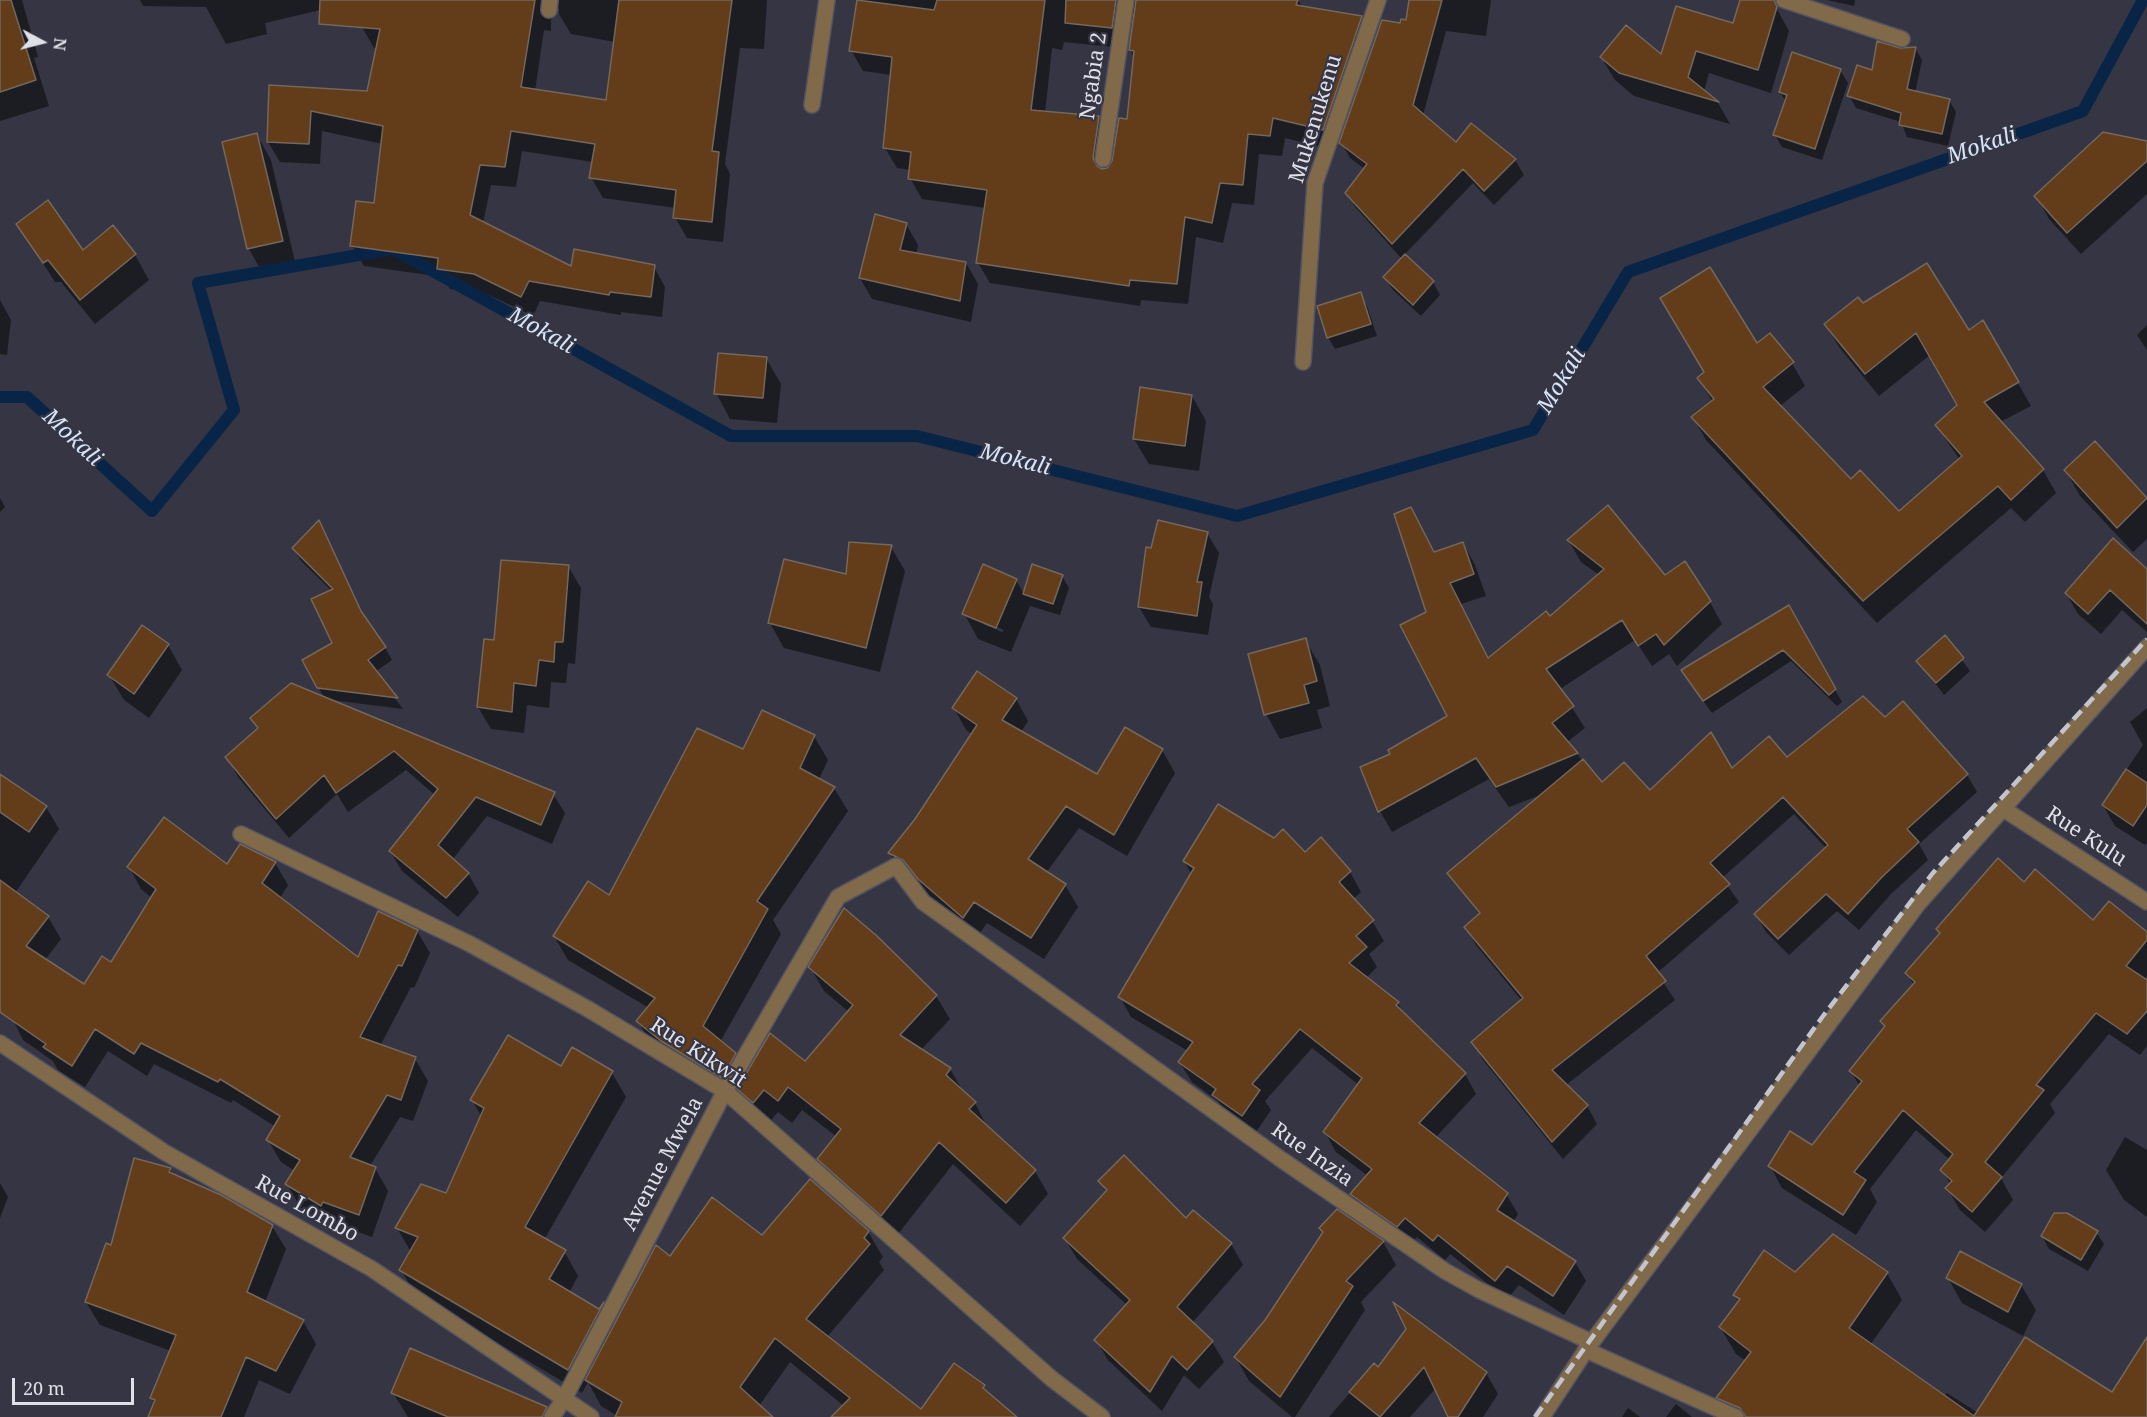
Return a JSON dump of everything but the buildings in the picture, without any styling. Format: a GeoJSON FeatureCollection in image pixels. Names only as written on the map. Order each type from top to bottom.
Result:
{"type":"FeatureCollection","features":[{"type":"Feature","properties":{"kind":"street"},"geometry":{"type":"LineString","coordinates":[[812,105],[827,0]]}},
{"type":"Feature","properties":{"kind":"street","name":"Ngabia 2"},"geometry":{"type":"LineString","coordinates":[[1103,159],[1126,0]]}},
{"type":"Feature","properties":{"kind":"street","name":"Mukenukenu"},"geometry":{"type":"LineString","coordinates":[[1303,362],[1315,183],[1378,0]]}},
{"type":"Feature","properties":{"kind":"street"},"geometry":{"type":"LineString","coordinates":[[1784,0],[1902,39]]}},
{"type":"Feature","properties":{"kind":"street"},"geometry":{"type":"LineString","coordinates":[[1542,1417],[1586,1350],[1918,904],[2001,808],[2147,647]]}},
{"type":"Feature","properties":{"kind":"street","name":"Rue Kulu"},"geometry":{"type":"LineString","coordinates":[[2001,808],[2147,902]]}},
{"type":"Feature","properties":{"kind":"street","name":"Rue Kikwit"},"geometry":{"type":"LineString","coordinates":[[241,834],[470,944],[588,1009],[725,1091],[1052,1379],[1102,1417]]}},
{"type":"Feature","properties":{"kind":"street","name":"Rue Inzia"},"geometry":{"type":"LineString","coordinates":[[896,866],[923,902],[1282,1160],[1445,1271],[1479,1290],[1587,1340],[1586,1350],[1736,1417]]}},
{"type":"Feature","properties":{"kind":"street","name":"Avenue Mwela"},"geometry":{"type":"LineString","coordinates":[[552,1417],[564,1399],[725,1091],[838,897],[896,866]]}},
{"type":"Feature","properties":{"kind":"street","name":"Rue Lombo"},"geometry":{"type":"LineString","coordinates":[[0,1043],[164,1152],[372,1269],[591,1417]]}},
{"type":"Feature","properties":{"kind":"waterway","name":"Mokali"},"geometry":{"type":"LineString","coordinates":[[0,397],[27,397],[152,511],[234,410],[198,283],[393,249],[731,436],[917,436],[1237,516],[1533,430],[1628,272],[2083,111],[2143,0]]}},
{"type":"Feature","properties":{"kind":"railway"},"geometry":{"type":"LineString","coordinates":[[1535,1417],[1823,1016],[1932,874],[2147,639]]}}]}
